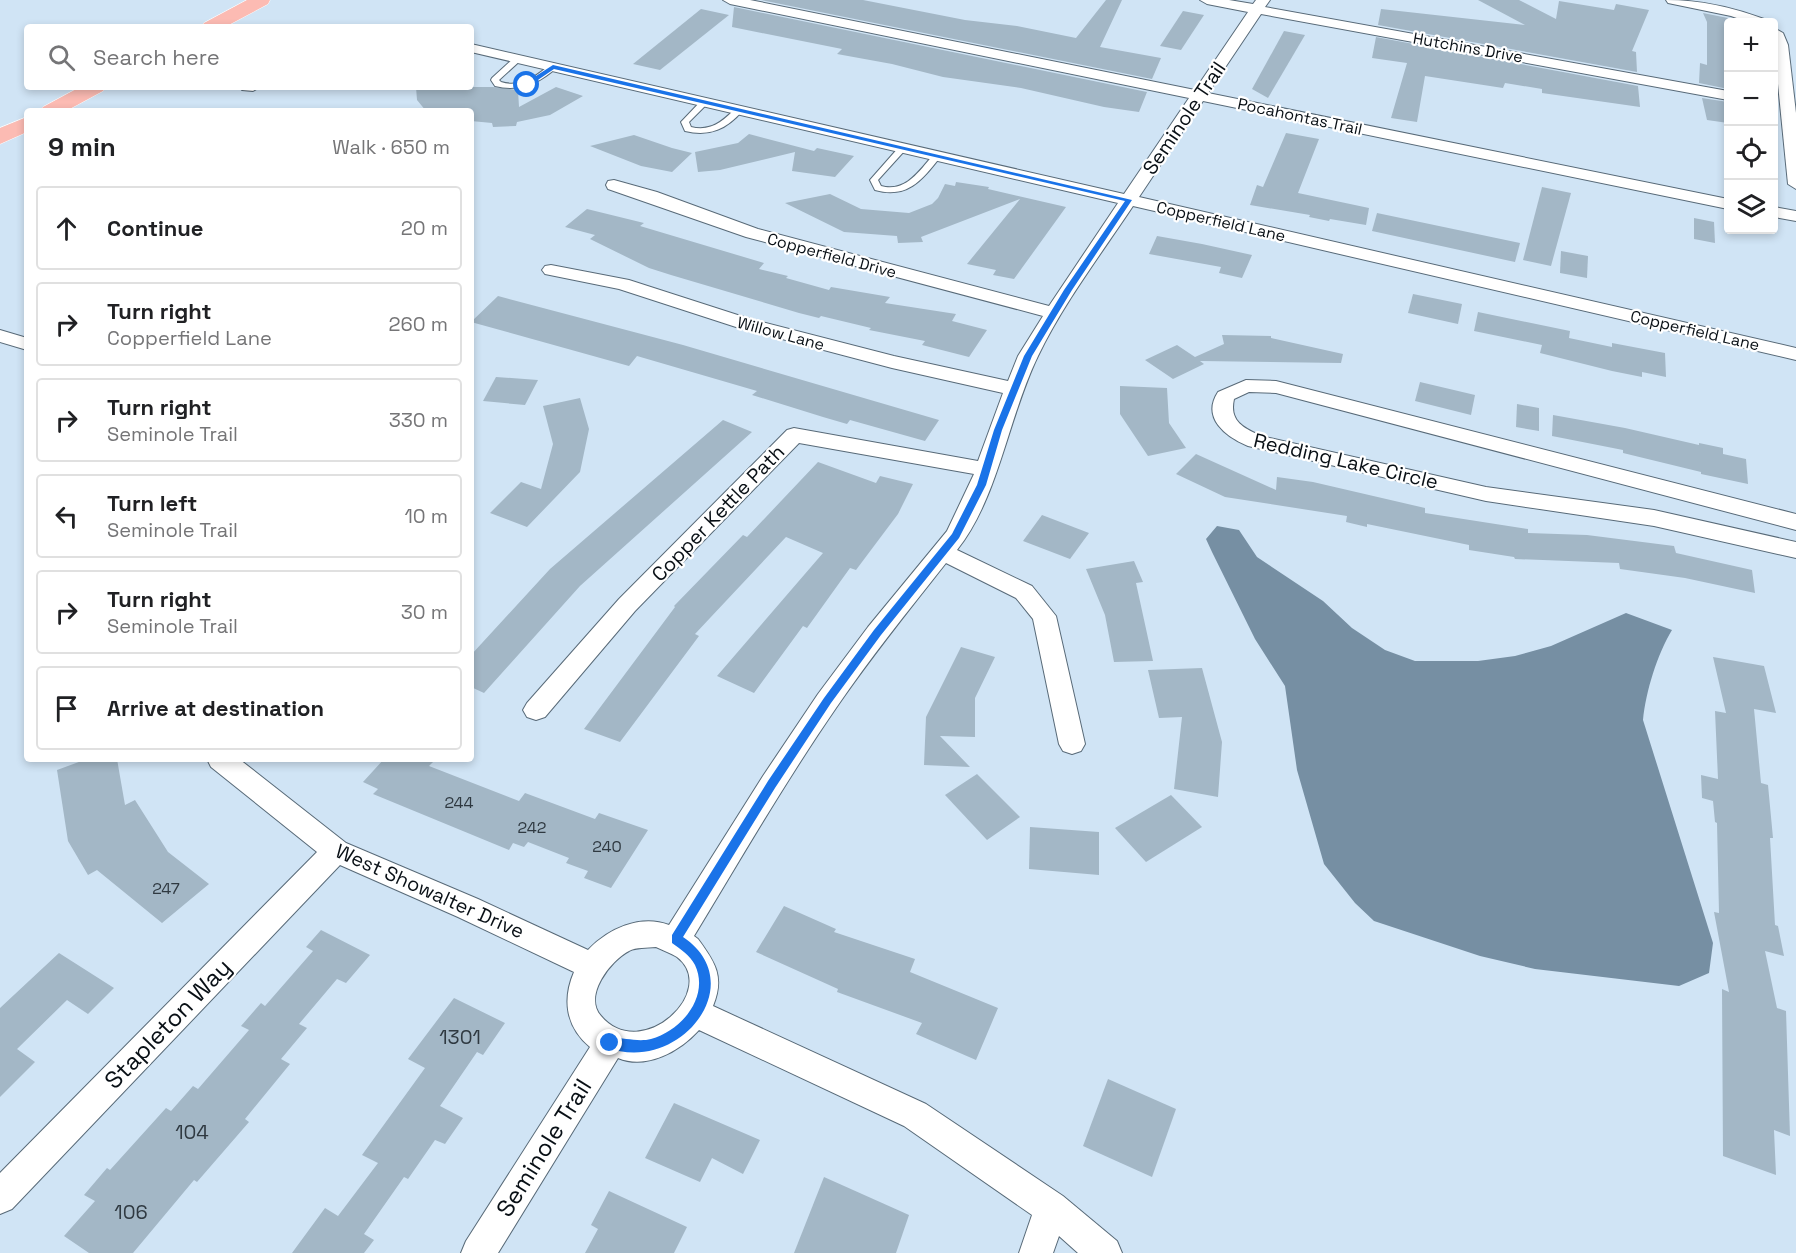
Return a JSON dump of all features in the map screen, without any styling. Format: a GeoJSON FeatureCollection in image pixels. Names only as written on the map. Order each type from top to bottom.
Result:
{"type":"FeatureCollection","features":[{"type":"Feature","properties":{"kind":"main road"},"geometry":{"type":"LineString","coordinates":[[217,24],[261,0]]}},
{"type":"Feature","properties":{"kind":"main road"},"geometry":{"type":"LineString","coordinates":[[56,108],[90,90]]}},
{"type":"Feature","properties":{"kind":"main road"},"geometry":{"type":"LineString","coordinates":[[0,137],[24,125]]}},
{"type":"Feature","properties":{"kind":"street","name":"Pocahontas Trail"},"geometry":{"type":"LineString","coordinates":[[730,0],[1724,203]]}},
{"type":"Feature","properties":{"kind":"street","name":"Hutchins Drive"},"geometry":{"type":"LineString","coordinates":[[1207,0],[1260,4],[1724,94]]}},
{"type":"Feature","properties":{"kind":"street"},"geometry":{"type":"LineString","coordinates":[[1673,0],[1725,10],[1748,18]]}},
{"type":"Feature","properties":{"kind":"street","name":"Seminole Trail"},"geometry":{"type":"LineString","coordinates":[[676,939],[772,784],[827,701],[877,633],[956,536],[981,485],[1014,388],[1028,356],[1054,313],[1260,4]]}},
{"type":"Feature","properties":{"kind":"street"},"geometry":{"type":"LineString","coordinates":[[1778,36],[1781,45],[1780,104],[1796,184]]}},
{"type":"Feature","properties":{"kind":"street","name":"Copperfield Lane"},"geometry":{"type":"LineString","coordinates":[[474,49],[1796,354]]}},
{"type":"Feature","properties":{"kind":"street","name":"Copperfield Drive"},"geometry":{"type":"LineString","coordinates":[[614,185],[752,233],[1054,313]]}},
{"type":"Feature","properties":{"kind":"street"},"geometry":{"type":"LineString","coordinates":[[1778,213],[1796,216]]}},
{"type":"Feature","properties":{"kind":"street","name":"Willow Lane"},"geometry":{"type":"LineString","coordinates":[[551,270],[623,284],[743,323],[891,363],[1014,388]]}},
{"type":"Feature","properties":{"kind":"street"},"geometry":{"type":"LineString","coordinates":[[0,336],[24,343]]}},
{"type":"Feature","properties":{"kind":"street","name":"Redding Lake Circle"},"geometry":{"type":"LineString","coordinates":[[1796,522],[1276,387],[1246,386],[1225,396],[1222,405],[1222,416],[1228,426],[1240,435],[1255,441],[1486,494],[1675,522],[1796,550]]}},
{"type":"Feature","properties":{"kind":"street","name":"Copper Kettle Path"},"geometry":{"type":"LineString","coordinates":[[536,710],[627,605],[794,435],[986,469]]}},
{"type":"Feature","properties":{"kind":"street"},"geometry":{"type":"LineString","coordinates":[[1675,522],[1677,491]]}},
{"type":"Feature","properties":{"kind":"street"},"geometry":{"type":"LineString","coordinates":[[942,552],[1024,592],[1044,616],[1072,744]]}},
{"type":"Feature","properties":{"kind":"street","name":"West Showalter Drive"},"geometry":{"type":"LineString","coordinates":[[224,762],[336,851],[468,908],[591,966]]}},
{"type":"Feature","properties":{"kind":"street","name":"Stapleton Way"},"geometry":{"type":"LineString","coordinates":[[0,1197],[336,851]]}},
{"type":"Feature","properties":{"kind":"street"},"geometry":{"type":"LineString","coordinates":[[658,934],[676,939],[690,948],[700,961],[705,978],[703,996],[696,1013],[684,1028],[668,1040],[639,1047],[610,1043],[597,1035],[588,1024],[582,1010],[580,996],[591,966],[604,951],[620,941],[639,935],[658,934]]}},
{"type":"Feature","properties":{"kind":"street"},"geometry":{"type":"LineString","coordinates":[[696,1013],[915,1115],[1051,1208],[1105,1253]]}},
{"type":"Feature","properties":{"kind":"street","name":"Seminole Trail"},"geometry":{"type":"LineString","coordinates":[[478,1253],[610,1043]]}},
{"type":"Feature","properties":{"kind":"street"},"geometry":{"type":"LineString","coordinates":[[1036,1253],[1051,1208]]}},
{"type":"Feature","properties":{"kind":"lane"},"geometry":{"type":"LineString","coordinates":[[518,59],[495,80],[498,84],[518,88],[527,85],[553,67]]}},
{"type":"Feature","properties":{"kind":"lane"},"geometry":{"type":"LineString","coordinates":[[705,102],[688,117],[685,122],[688,129],[701,132],[716,130],[739,110]]}},
{"type":"Feature","properties":{"kind":"lane"},"geometry":{"type":"LineString","coordinates":[[903,148],[874,180],[878,188],[887,192],[898,192],[908,187],[937,156]]}},
{"type":"Feature","properties":{"kind":"water"},"geometry":{"type":"Polygon","coordinates":[[[1217,526],[1239,530],[1257,557],[1323,601],[1352,628],[1385,650],[1415,661],[1478,661],[1515,656],[1551,646],[1626,613],[1672,630],[1653,674],[1643,720],[1713,943],[1709,973],[1679,986],[1535,969],[1480,956],[1374,921],[1355,903],[1324,864],[1297,770],[1285,686],[1255,639],[1206,539],[1217,526]]]}},
{"type":"Feature","properties":{"kind":"building"},"geometry":{"type":"Polygon","coordinates":[[[761,0],[863,0],[1076,38],[1106,0],[1122,0],[1100,47],[1161,58],[1152,79],[761,0]]]}},
{"type":"Feature","properties":{"kind":"building"},"geometry":{"type":"Polygon","coordinates":[[[1478,0],[1519,0],[1556,19],[1559,1],[1614,10],[1616,4],[1649,10],[1632,51],[1636,52],[1637,72],[1378,25],[1381,9],[1525,25],[1478,0]]]}},
{"type":"Feature","properties":{"kind":"building"},"geometry":{"type":"Polygon","coordinates":[[[734,7],[1147,92],[1139,112],[1104,107],[1021,88],[943,77],[892,64],[837,54],[842,49],[732,27],[734,7]]]}},
{"type":"Feature","properties":{"kind":"building"},"geometry":{"type":"Polygon","coordinates":[[[701,9],[729,15],[660,70],[633,64],[701,9]]]}},
{"type":"Feature","properties":{"kind":"building"},"geometry":{"type":"Polygon","coordinates":[[[1183,11],[1204,15],[1181,50],[1160,46],[1183,11]]]}},
{"type":"Feature","properties":{"kind":"building"},"geometry":{"type":"Polygon","coordinates":[[[1703,13],[1728,18],[1724,18],[1724,88],[1699,83],[1700,63],[1707,65],[1707,22],[1703,13]]]}},
{"type":"Feature","properties":{"kind":"building"},"geometry":{"type":"Polygon","coordinates":[[[1284,31],[1305,35],[1268,98],[1252,89],[1284,31]]]}},
{"type":"Feature","properties":{"kind":"building"},"geometry":{"type":"Polygon","coordinates":[[[1376,37],[1638,86],[1640,107],[1542,93],[1542,89],[1505,83],[1503,88],[1425,76],[1417,122],[1391,118],[1407,63],[1372,58],[1376,37]]]}},
{"type":"Feature","properties":{"kind":"building"},"geometry":{"type":"Polygon","coordinates":[[[474,87],[518,90],[519,107],[556,87],[583,96],[550,115],[517,122],[516,126],[493,127],[492,123],[474,121],[474,108],[424,108],[417,100],[416,90],[474,90],[474,87]]]}},
{"type":"Feature","properties":{"kind":"building"},"geometry":{"type":"Polygon","coordinates":[[[1702,98],[1724,101],[1724,122],[1707,120],[1702,98]]]}},
{"type":"Feature","properties":{"kind":"building"},"geometry":{"type":"Polygon","coordinates":[[[1286,133],[1319,139],[1298,193],[1369,208],[1366,225],[1330,219],[1329,221],[1309,217],[1310,215],[1250,205],[1257,185],[1263,187],[1286,133]]]}},
{"type":"Feature","properties":{"kind":"building"},"geometry":{"type":"Polygon","coordinates":[[[749,134],[814,151],[817,148],[854,156],[835,177],[792,171],[795,152],[720,170],[698,172],[695,152],[738,143],[749,134]]]}},
{"type":"Feature","properties":{"kind":"building"},"geometry":{"type":"Polygon","coordinates":[[[634,135],[692,153],[672,172],[641,166],[590,146],[634,135]]]}},
{"type":"Feature","properties":{"kind":"building"},"geometry":{"type":"Polygon","coordinates":[[[956,182],[989,187],[988,189],[1066,207],[1014,279],[993,275],[996,270],[967,264],[1020,199],[921,237],[923,242],[898,243],[897,236],[844,232],[785,203],[830,194],[861,209],[909,213],[932,204],[945,184],[955,186],[956,182]]]}},
{"type":"Feature","properties":{"kind":"building"},"geometry":{"type":"Polygon","coordinates":[[[1542,187],[1571,193],[1551,266],[1523,260],[1542,187]]]}},
{"type":"Feature","properties":{"kind":"building"},"geometry":{"type":"Polygon","coordinates":[[[587,209],[644,223],[640,226],[764,263],[759,269],[788,276],[786,278],[829,290],[831,287],[890,297],[885,303],[956,314],[952,321],[987,330],[969,357],[922,345],[925,341],[869,330],[871,328],[821,316],[819,318],[799,313],[671,275],[649,268],[590,239],[595,235],[565,227],[587,209]]]}},
{"type":"Feature","properties":{"kind":"building"},"geometry":{"type":"Polygon","coordinates":[[[1377,213],[1520,243],[1515,262],[1372,231],[1377,213]]]}},
{"type":"Feature","properties":{"kind":"building"},"geometry":{"type":"Polygon","coordinates":[[[1694,218],[1714,222],[1715,243],[1694,239],[1694,218]]]}},
{"type":"Feature","properties":{"kind":"building"},"geometry":{"type":"Polygon","coordinates":[[[1157,236],[1252,255],[1242,278],[1219,273],[1221,267],[1149,254],[1157,236]]]}},
{"type":"Feature","properties":{"kind":"building"},"geometry":{"type":"Polygon","coordinates":[[[1561,251],[1588,256],[1587,278],[1560,273],[1561,251]]]}},
{"type":"Feature","properties":{"kind":"building"},"geometry":{"type":"Polygon","coordinates":[[[1413,294],[1462,304],[1458,324],[1408,313],[1413,294]]]}},
{"type":"Feature","properties":{"kind":"building"},"geometry":{"type":"Polygon","coordinates":[[[498,296],[683,345],[939,420],[925,441],[850,420],[847,424],[823,417],[752,395],[757,391],[637,356],[629,366],[474,323],[474,319],[498,296]]]}},
{"type":"Feature","properties":{"kind":"building"},"geometry":{"type":"Polygon","coordinates":[[[1478,312],[1570,331],[1569,338],[1612,347],[1612,343],[1665,353],[1666,377],[1642,372],[1642,377],[1612,371],[1540,353],[1542,345],[1474,331],[1478,312]]]}},
{"type":"Feature","properties":{"kind":"building"},"geometry":{"type":"Polygon","coordinates":[[[1222,335],[1271,336],[1271,338],[1343,354],[1341,363],[1200,361],[1204,364],[1173,379],[1145,360],[1177,345],[1195,357],[1224,344],[1222,335]]]}},
{"type":"Feature","properties":{"kind":"building"},"geometry":{"type":"Polygon","coordinates":[[[496,377],[538,380],[525,405],[483,401],[496,377]]]}},
{"type":"Feature","properties":{"kind":"building"},"geometry":{"type":"Polygon","coordinates":[[[1420,382],[1475,395],[1471,415],[1415,401],[1420,382]]]}},
{"type":"Feature","properties":{"kind":"building"},"geometry":{"type":"Polygon","coordinates":[[[1120,386],[1167,388],[1169,423],[1186,448],[1148,456],[1120,414],[1120,386]]]}},
{"type":"Feature","properties":{"kind":"building"},"geometry":{"type":"Polygon","coordinates":[[[580,398],[589,429],[580,472],[527,527],[490,513],[521,482],[541,489],[553,444],[543,406],[580,398]]]}},
{"type":"Feature","properties":{"kind":"building"},"geometry":{"type":"Polygon","coordinates":[[[1517,404],[1539,408],[1539,431],[1516,427],[1517,404]]]}},
{"type":"Feature","properties":{"kind":"building"},"geometry":{"type":"Polygon","coordinates":[[[1553,415],[1723,448],[1723,454],[1746,459],[1748,484],[1623,453],[1623,450],[1552,436],[1553,415]]]}},
{"type":"Feature","properties":{"kind":"building"},"geometry":{"type":"Polygon","coordinates":[[[723,420],[752,432],[580,586],[484,693],[474,688],[474,652],[550,569],[723,420]]]}},
{"type":"Feature","properties":{"kind":"building"},"geometry":{"type":"Polygon","coordinates":[[[1196,454],[1276,490],[1277,477],[1313,482],[1425,508],[1425,513],[1528,529],[1528,533],[1587,535],[1674,546],[1676,553],[1752,570],[1755,593],[1685,578],[1620,569],[1619,563],[1515,559],[1469,550],[1469,545],[1367,524],[1367,527],[1346,522],[1347,516],[1225,497],[1176,474],[1196,454]]]}},
{"type":"Feature","properties":{"kind":"building"},"geometry":{"type":"Polygon","coordinates":[[[818,462],[876,483],[880,476],[913,484],[898,514],[856,570],[850,568],[807,628],[803,626],[754,693],[717,676],[823,553],[786,537],[695,634],[699,636],[620,742],[584,729],[674,606],[743,535],[747,537],[818,462]]]}},
{"type":"Feature","properties":{"kind":"building"},"geometry":{"type":"Polygon","coordinates":[[[1042,515],[1089,533],[1070,559],[1023,541],[1042,515]]]}},
{"type":"Feature","properties":{"kind":"building"},"geometry":{"type":"Polygon","coordinates":[[[1134,561],[1143,582],[1136,583],[1153,661],[1114,662],[1105,615],[1086,569],[1134,561]]]}},
{"type":"Feature","properties":{"kind":"building"},"geometry":{"type":"Polygon","coordinates":[[[961,647],[995,657],[975,698],[975,737],[940,736],[970,767],[924,765],[926,717],[961,647]]]}},
{"type":"Feature","properties":{"kind":"building"},"geometry":{"type":"Polygon","coordinates":[[[1713,657],[1764,666],[1776,713],[1754,709],[1761,783],[1768,785],[1773,838],[1770,838],[1775,925],[1778,926],[1784,956],[1765,951],[1777,1008],[1786,1011],[1790,1136],[1774,1130],[1776,1175],[1723,1156],[1722,989],[1729,992],[1714,912],[1719,913],[1717,823],[1713,801],[1702,798],[1701,775],[1718,779],[1715,711],[1726,713],[1713,657]]]}},
{"type":"Feature","properties":{"kind":"building"},"geometry":{"type":"Polygon","coordinates":[[[1202,668],[1222,742],[1218,797],[1174,789],[1182,717],[1159,718],[1148,670],[1202,668]]]}},
{"type":"Feature","properties":{"kind":"building"},"geometry":{"type":"Polygon","coordinates":[[[79,762],[118,762],[125,805],[135,800],[168,852],[209,884],[162,923],[97,870],[88,875],[68,841],[57,770],[79,762]]]}},
{"type":"Feature","properties":{"kind":"building"},"geometry":{"type":"Polygon","coordinates":[[[381,762],[433,762],[429,766],[519,801],[525,793],[595,819],[599,813],[648,830],[611,888],[584,878],[588,871],[566,863],[569,858],[528,842],[524,847],[513,843],[509,850],[373,794],[378,789],[363,782],[381,762]]]}},
{"type":"Feature","properties":{"kind":"building"},"geometry":{"type":"Polygon","coordinates":[[[977,774],[1020,817],[987,840],[945,795],[977,774]]]}},
{"type":"Feature","properties":{"kind":"building"},"geometry":{"type":"Polygon","coordinates":[[[1171,795],[1202,827],[1146,862],[1115,828],[1171,795]]]}},
{"type":"Feature","properties":{"kind":"building"},"geometry":{"type":"Polygon","coordinates":[[[1030,827],[1099,832],[1099,875],[1029,869],[1030,827]]]}},
{"type":"Feature","properties":{"kind":"building"},"geometry":{"type":"Polygon","coordinates":[[[784,906],[836,929],[834,932],[915,959],[910,972],[998,1008],[976,1060],[916,1034],[922,1023],[837,992],[838,989],[756,952],[784,906]]]}},
{"type":"Feature","properties":{"kind":"building"},"geometry":{"type":"Polygon","coordinates":[[[321,930],[370,955],[346,983],[337,979],[299,1024],[307,1028],[281,1059],[290,1064],[245,1119],[249,1122],[197,1182],[194,1180],[133,1253],[89,1253],[64,1236],[95,1201],[84,1195],[166,1108],[171,1111],[193,1086],[198,1089],[249,1030],[241,1026],[261,1003],[265,1006],[313,951],[306,947],[321,930]]]}},
{"type":"Feature","properties":{"kind":"building"},"geometry":{"type":"Polygon","coordinates":[[[59,953],[114,988],[88,1014],[67,1000],[17,1049],[35,1062],[0,1097],[0,1008],[59,953]]]}},
{"type":"Feature","properties":{"kind":"building"},"geometry":{"type":"Polygon","coordinates":[[[454,998],[505,1023],[483,1055],[477,1052],[440,1106],[463,1118],[445,1144],[435,1140],[408,1179],[404,1177],[364,1234],[374,1240],[364,1253],[292,1253],[325,1208],[338,1216],[378,1163],[362,1155],[425,1068],[408,1059],[454,998]]]}},
{"type":"Feature","properties":{"kind":"building"},"geometry":{"type":"Polygon","coordinates":[[[1108,1079],[1176,1109],[1152,1177],[1083,1146],[1108,1079]]]}},
{"type":"Feature","properties":{"kind":"building"},"geometry":{"type":"Polygon","coordinates":[[[674,1103],[760,1140],[743,1174],[712,1158],[700,1182],[645,1158],[674,1103]]]}},
{"type":"Feature","properties":{"kind":"building"},"geometry":{"type":"Polygon","coordinates":[[[824,1177],[909,1215],[896,1253],[794,1253],[824,1177]]]}},
{"type":"Feature","properties":{"kind":"building"},"geometry":{"type":"Polygon","coordinates":[[[609,1191],[687,1227],[674,1253],[585,1253],[598,1229],[591,1225],[609,1191]]]}},
{"type":"Feature","properties":{"kind":"route"},"geometry":{"type":"LineString","coordinates":[[527,85],[553,67],[1129,200],[1068,290],[1028,356],[998,430],[981,485],[956,536],[877,633],[827,701],[772,784],[676,939],[690,948],[700,961],[705,978],[703,996],[696,1013],[684,1028],[668,1040],[648,1046],[629,1047],[610,1043]]}}]}
